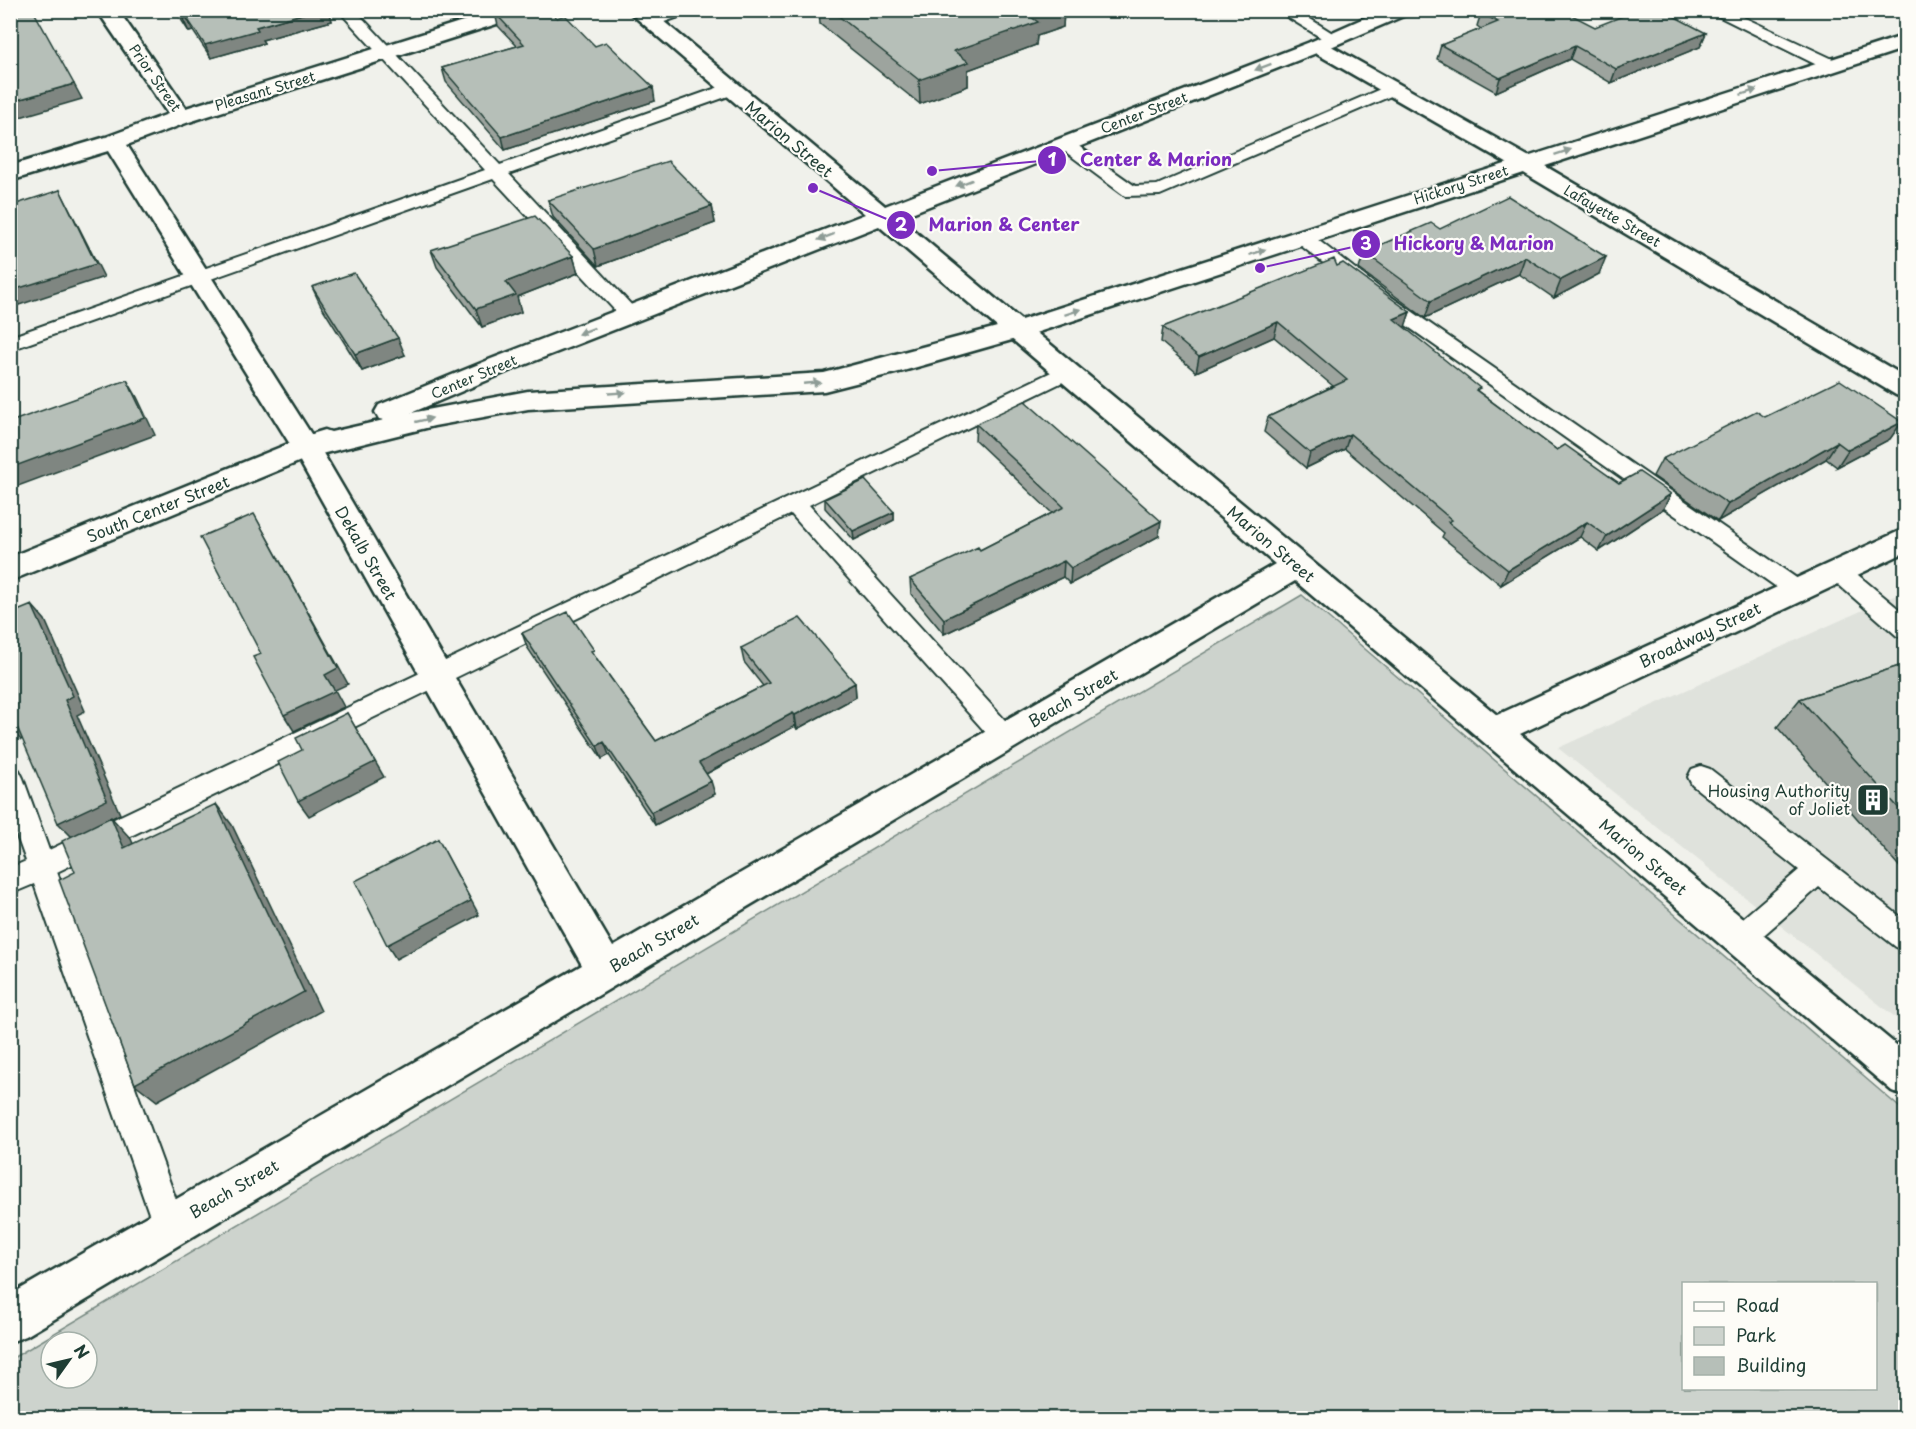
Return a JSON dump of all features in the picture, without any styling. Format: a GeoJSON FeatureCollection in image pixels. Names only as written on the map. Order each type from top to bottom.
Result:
{"type":"FeatureCollection","features":[{"type":"Feature","properties":{"kind":"street","name":"Prior Street"},"geometry":{"type":"LineString","coordinates":[[107,10],[182,117]]}},
{"type":"Feature","properties":{"kind":"street","name":"Pleasant Street"},"geometry":{"type":"LineString","coordinates":[[10,174],[521,10]]}},
{"type":"Feature","properties":{"kind":"street","name":"Center Street"},"geometry":{"type":"LineString","coordinates":[[306,448],[500,365],[1325,42],[1401,10]]}},
{"type":"Feature","properties":{"kind":"street","name":"Marion Street"},"geometry":{"type":"LineString","coordinates":[[644,16],[1905,1078]]}},
{"type":"Feature","properties":{"kind":"street","name":"Hickory Street"},"geometry":{"type":"LineString","coordinates":[[1017,330],[1905,41]]}},
{"type":"Feature","properties":{"kind":"street","name":"Lafayette Street"},"geometry":{"type":"LineString","coordinates":[[1325,42],[1392,89],[1525,164],[1905,389]]}},
{"type":"Feature","properties":{"kind":"street","name":"Dekalb Street"},"geometry":{"type":"LineString","coordinates":[[114,142],[306,448],[606,971]]}},
{"type":"Feature","properties":{"kind":"street","name":"Center Street"},"geometry":{"type":"LineString","coordinates":[[306,448],[434,417],[528,400],[612,393],[824,382],[1017,330]]}},
{"type":"Feature","properties":{"kind":"street","name":"South Center Street"},"geometry":{"type":"LineString","coordinates":[[10,570],[306,448]]}},
{"type":"Feature","properties":{"kind":"street","name":"Broadway Street"},"geometry":{"type":"LineString","coordinates":[[1494,731],[1905,539]]}},
{"type":"Feature","properties":{"kind":"street","name":"Beach Street"},"geometry":{"type":"LineString","coordinates":[[10,1320],[1297,566]]}},
{"type":"Feature","properties":{"kind":"lane"},"geometry":{"type":"LineString","coordinates":[[346,10],[629,314]]}},
{"type":"Feature","properties":{"kind":"lane"},"geometry":{"type":"LineString","coordinates":[[644,16],[684,10]]}},
{"type":"Feature","properties":{"kind":"lane"},"geometry":{"type":"LineString","coordinates":[[1284,10],[1325,42]]}},
{"type":"Feature","properties":{"kind":"lane"},"geometry":{"type":"LineString","coordinates":[[1714,10],[1831,65]]}},
{"type":"Feature","properties":{"kind":"lane"},"geometry":{"type":"LineString","coordinates":[[10,344],[731,89]]}},
{"type":"Feature","properties":{"kind":"lane"},"geometry":{"type":"LineString","coordinates":[[1064,144],[1131,192],[1160,190],[1392,89]]}},
{"type":"Feature","properties":{"kind":"lane"},"geometry":{"type":"LineString","coordinates":[[1302,237],[1383,300],[1797,590]]}},
{"type":"Feature","properties":{"kind":"lane"},"geometry":{"type":"LineString","coordinates":[[10,882],[1066,372]]}},
{"type":"Feature","properties":{"kind":"lane"},"geometry":{"type":"LineString","coordinates":[[794,503],[1005,737]]}},
{"type":"Feature","properties":{"kind":"lane"},"geometry":{"type":"LineString","coordinates":[[1838,571],[1905,629]]}},
{"type":"Feature","properties":{"kind":"lane"},"geometry":{"type":"LineString","coordinates":[[1701,777],[1905,938]]}},
{"type":"Feature","properties":{"kind":"lane"},"geometry":{"type":"LineString","coordinates":[[10,778],[170,1227]]}},
{"type":"Feature","properties":{"kind":"lane"},"geometry":{"type":"LineString","coordinates":[[1740,938],[1819,870]]}},
{"type":"Feature","properties":{"kind":"shaded area"},"geometry":{"type":"Polygon","coordinates":[[[1905,591],[1905,1025],[1558,748],[1905,591]]]}},
{"type":"Feature","properties":{"kind":"green space"},"geometry":{"type":"Polygon","coordinates":[[[1302,595],[1905,1112],[1905,1418],[11,1418],[11,1359],[39,1342],[39,1390],[99,1390],[99,1330],[60,1330],[1302,595]]]}},
{"type":"Feature","properties":{"kind":"building"},"geometry":{"type":"Polygon","coordinates":[[[10,10],[33,10],[74,84],[10,102],[10,10]]]}},
{"type":"Feature","properties":{"kind":"building"},"geometry":{"type":"Polygon","coordinates":[[[178,10],[316,10],[256,27],[258,30],[205,45],[187,18],[183,19],[178,10]]]}},
{"type":"Feature","properties":{"kind":"building"},"geometry":{"type":"Polygon","coordinates":[[[502,10],[549,10],[557,18],[565,15],[595,46],[606,42],[653,87],[502,137],[442,68],[524,44],[495,13],[502,10]]]}},
{"type":"Feature","properties":{"kind":"building"},"geometry":{"type":"Polygon","coordinates":[[[831,10],[1043,10],[1028,15],[1038,22],[954,51],[969,62],[919,80],[831,10]]]}},
{"type":"Feature","properties":{"kind":"building"},"geometry":{"type":"Polygon","coordinates":[[[1486,10],[1562,10],[1595,27],[1638,10],[1662,10],[1706,33],[1616,69],[1575,46],[1500,78],[1441,45],[1498,22],[1481,13],[1486,10]]]}},
{"type":"Feature","properties":{"kind":"building"},"geometry":{"type":"Polygon","coordinates":[[[668,161],[712,206],[594,249],[548,200],[668,161]]]}},
{"type":"Feature","properties":{"kind":"building"},"geometry":{"type":"Polygon","coordinates":[[[60,190],[96,264],[10,291],[10,209],[14,208],[13,205],[60,190]]]}},
{"type":"Feature","properties":{"kind":"building"},"geometry":{"type":"Polygon","coordinates":[[[1508,196],[1606,257],[1561,280],[1525,257],[1431,301],[1364,252],[1431,223],[1440,229],[1508,196]]]}},
{"type":"Feature","properties":{"kind":"building"},"geometry":{"type":"Polygon","coordinates":[[[535,216],[573,256],[506,282],[516,295],[476,309],[431,250],[535,216]]]}},
{"type":"Feature","properties":{"kind":"building"},"geometry":{"type":"Polygon","coordinates":[[[1334,259],[1337,266],[1343,263],[1410,312],[1394,319],[1480,388],[1476,390],[1557,450],[1565,445],[1619,483],[1639,472],[1671,494],[1607,536],[1587,522],[1508,570],[1448,522],[1452,520],[1350,434],[1310,453],[1268,417],[1347,380],[1278,322],[1199,357],[1163,327],[1334,259]]]}},
{"type":"Feature","properties":{"kind":"building"},"geometry":{"type":"Polygon","coordinates":[[[354,273],[398,338],[355,354],[312,287],[354,273]]]}},
{"type":"Feature","properties":{"kind":"building"},"geometry":{"type":"Polygon","coordinates":[[[127,380],[145,418],[10,468],[10,422],[127,380]]]}},
{"type":"Feature","properties":{"kind":"building"},"geometry":{"type":"Polygon","coordinates":[[[1840,380],[1902,422],[1848,450],[1837,442],[1728,504],[1662,459],[1756,411],[1765,417],[1840,380]]]}},
{"type":"Feature","properties":{"kind":"building"},"geometry":{"type":"Polygon","coordinates":[[[1025,401],[1161,521],[1071,568],[1064,561],[944,619],[910,579],[978,547],[980,550],[1064,507],[976,424],[1025,401]]]}},
{"type":"Feature","properties":{"kind":"building"},"geometry":{"type":"Polygon","coordinates":[[[865,480],[894,512],[853,531],[825,499],[865,480]]]}},
{"type":"Feature","properties":{"kind":"building"},"geometry":{"type":"Polygon","coordinates":[[[254,514],[338,668],[325,675],[335,691],[284,715],[253,657],[261,654],[200,537],[254,514]]]}},
{"type":"Feature","properties":{"kind":"building"},"geometry":{"type":"Polygon","coordinates":[[[32,605],[73,696],[65,700],[107,800],[58,823],[15,722],[10,725],[10,614],[32,605]]]}},
{"type":"Feature","properties":{"kind":"building"},"geometry":{"type":"Polygon","coordinates":[[[568,612],[594,650],[591,651],[656,741],[769,683],[741,648],[800,618],[855,683],[699,763],[711,781],[651,812],[604,742],[597,746],[522,633],[568,612]]]}},
{"type":"Feature","properties":{"kind":"building"},"geometry":{"type":"Polygon","coordinates":[[[1905,664],[1905,815],[1800,699],[1905,664]]]}},
{"type":"Feature","properties":{"kind":"building"},"geometry":{"type":"Polygon","coordinates":[[[347,713],[375,762],[298,801],[278,762],[302,750],[296,738],[347,713]]]}},
{"type":"Feature","properties":{"kind":"building"},"geometry":{"type":"Polygon","coordinates":[[[216,804],[304,992],[135,1084],[59,880],[75,872],[62,841],[111,817],[124,848],[216,804]]]}},
{"type":"Feature","properties":{"kind":"building"},"geometry":{"type":"Polygon","coordinates":[[[438,839],[471,901],[387,945],[355,881],[438,839]]]}},
{"type":"Feature","properties":{"kind":"place","name":"Center & Marion"},"geometry":{"type":"Point","coordinates":[932,171]}},
{"type":"Feature","properties":{"kind":"place","name":"Marion & Center"},"geometry":{"type":"Point","coordinates":[813,188]}},
{"type":"Feature","properties":{"kind":"place","name":"Hickory & Marion"},"geometry":{"type":"Point","coordinates":[1260,268]}},
{"type":"Feature","properties":{"kind":"place","name":"Housing Authority of Joliet"},"geometry":{"type":"Point","coordinates":[1873,800]}}]}
